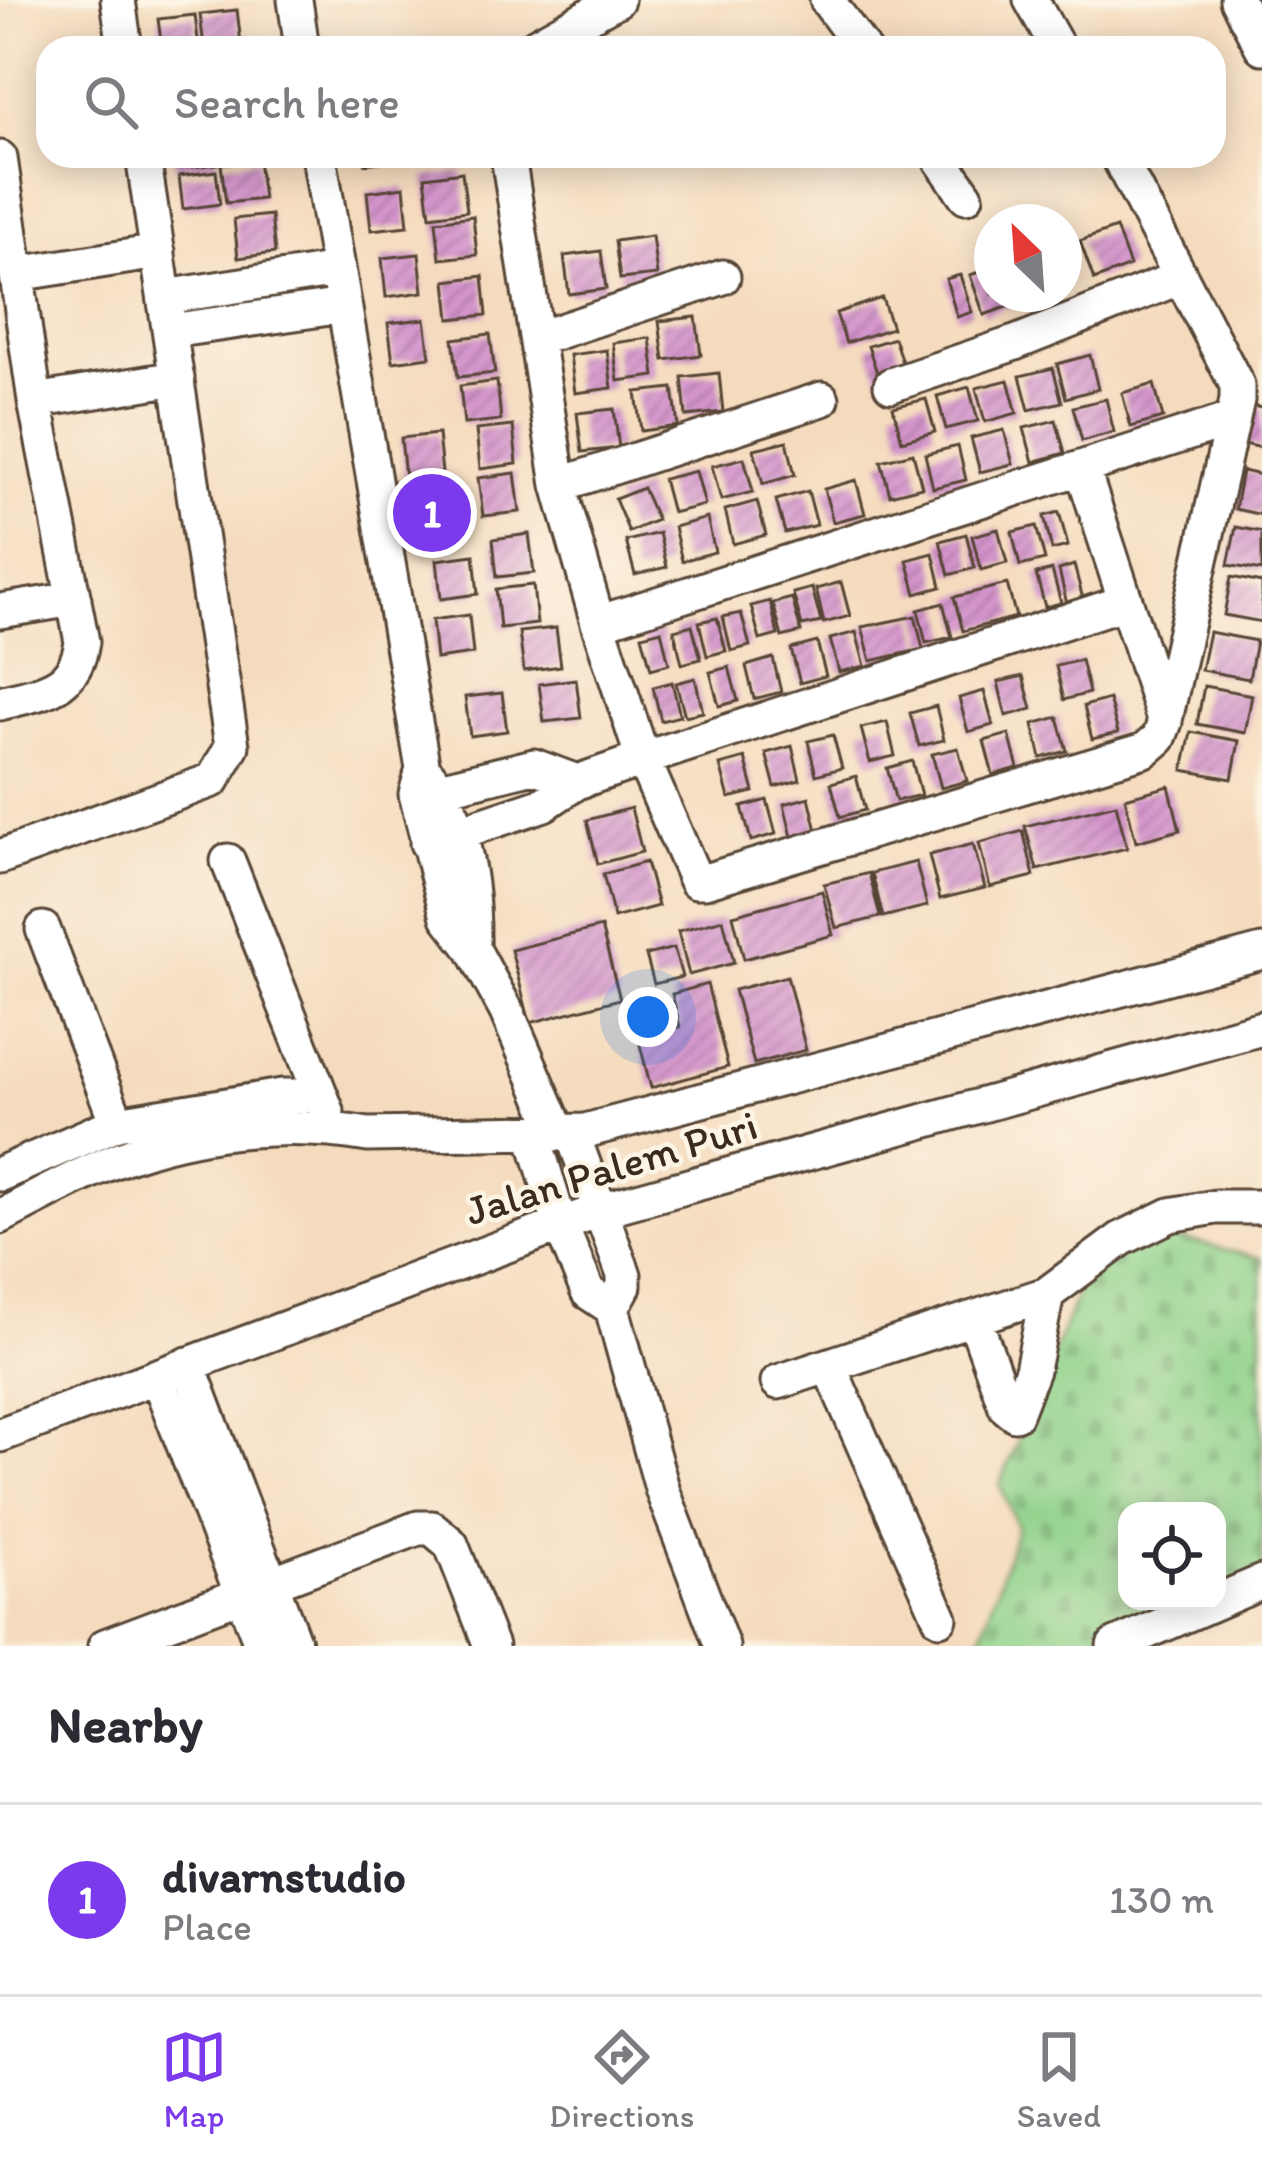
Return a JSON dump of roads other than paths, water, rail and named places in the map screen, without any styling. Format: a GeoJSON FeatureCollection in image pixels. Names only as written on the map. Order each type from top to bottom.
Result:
{"type":"FeatureCollection","features":[{"type":"Feature","properties":{"kind":"street"},"geometry":{"type":"LineString","coordinates":[[118,0],[123,36]]}},
{"type":"Feature","properties":{"kind":"street"},"geometry":{"type":"LineString","coordinates":[[295,0],[300,36]]}},
{"type":"Feature","properties":{"kind":"street"},"geometry":{"type":"LineString","coordinates":[[552,36],[617,0]]}},
{"type":"Feature","properties":{"kind":"street"},"geometry":{"type":"LineString","coordinates":[[827,0],[853,36]]}},
{"type":"Feature","properties":{"kind":"street"},"geometry":{"type":"LineString","coordinates":[[1031,0],[1051,36]]}},
{"type":"Feature","properties":{"kind":"street"},"geometry":{"type":"LineString","coordinates":[[1237,0],[1262,47]]}},
{"type":"Feature","properties":{"kind":"street"},"geometry":{"type":"LineString","coordinates":[[0,158],[35,401],[82,642],[80,662],[71,676],[51,689],[0,703]]}},
{"type":"Feature","properties":{"kind":"street"},"geometry":{"type":"LineString","coordinates":[[0,857],[213,780],[232,746],[144,168]]}},
{"type":"Feature","properties":{"kind":"street"},"geometry":{"type":"LineString","coordinates":[[321,168],[427,784],[443,838],[474,909],[473,949],[514,1028],[555,1134],[601,1210],[624,1275],[624,1286],[612,1308]]}},
{"type":"Feature","properties":{"kind":"street"},"geometry":{"type":"LineString","coordinates":[[510,168],[560,485],[598,623],[643,759],[696,881],[1144,750],[1159,738],[1238,400],[1231,367],[1124,168]]}},
{"type":"Feature","properties":{"kind":"street"},"geometry":{"type":"LineString","coordinates":[[946,168],[966,196]]}},
{"type":"Feature","properties":{"kind":"street"},"geometry":{"type":"LineString","coordinates":[[17,274],[158,252]]}},
{"type":"Feature","properties":{"kind":"street"},"geometry":{"type":"LineString","coordinates":[[165,298],[337,270]]}},
{"type":"Feature","properties":{"kind":"street"},"geometry":{"type":"LineString","coordinates":[[539,338],[723,277]]}},
{"type":"Feature","properties":{"kind":"street"},"geometry":{"type":"LineString","coordinates":[[891,385],[1181,278]]}},
{"type":"Feature","properties":{"kind":"street"},"geometry":{"type":"LineString","coordinates":[[170,332],[343,306]]}},
{"type":"Feature","properties":{"kind":"street"},"geometry":{"type":"LineString","coordinates":[[35,401],[177,378]]}},
{"type":"Feature","properties":{"kind":"street"},"geometry":{"type":"LineString","coordinates":[[560,485],[822,399]]}},
{"type":"Feature","properties":{"kind":"street"},"geometry":{"type":"LineString","coordinates":[[598,623],[1233,419]]}},
{"type":"Feature","properties":{"kind":"street"},"geometry":{"type":"LineString","coordinates":[[1082,468],[1165,722]]}},
{"type":"Feature","properties":{"kind":"street"},"geometry":{"type":"LineString","coordinates":[[0,611],[74,599]]}},
{"type":"Feature","properties":{"kind":"street"},"geometry":{"type":"LineString","coordinates":[[443,838],[544,804],[577,782],[643,759],[1125,602]]}},
{"type":"Feature","properties":{"kind":"street"},"geometry":{"type":"LineString","coordinates":[[427,784],[534,766],[577,782]]}},
{"type":"Feature","properties":{"kind":"street"},"geometry":{"type":"LineString","coordinates":[[228,861],[336,1130]]}},
{"type":"Feature","properties":{"kind":"street"},"geometry":{"type":"LineString","coordinates":[[43,929],[117,1123]]}},
{"type":"Feature","properties":{"kind":"street","name":"Jalan Palem Puri"},"geometry":{"type":"LineString","coordinates":[[0,1217],[136,1153],[234,1132],[555,1134],[1262,952]]}},
{"type":"Feature","properties":{"kind":"street","name":"Jalan Palem Puri"},"geometry":{"type":"LineString","coordinates":[[0,1435],[601,1210],[1262,1028]]}},
{"type":"Feature","properties":{"kind":"street"},"geometry":{"type":"LineString","coordinates":[[0,1174],[117,1123],[282,1096],[320,1095]]}},
{"type":"Feature","properties":{"kind":"street"},"geometry":{"type":"LineString","coordinates":[[555,1134],[560,1224],[588,1292],[612,1308],[662,1492],[722,1646]]}},
{"type":"Feature","properties":{"kind":"street"},"geometry":{"type":"LineString","coordinates":[[778,1382],[1047,1294],[1121,1239],[1170,1215],[1232,1205],[1262,1207]]}},
{"type":"Feature","properties":{"kind":"street"},"geometry":{"type":"LineString","coordinates":[[975,1320],[1006,1407],[1015,1414],[1032,1370],[1047,1294]]}},
{"type":"Feature","properties":{"kind":"street"},"geometry":{"type":"LineString","coordinates":[[829,1366],[940,1618]]}},
{"type":"Feature","properties":{"kind":"street"},"geometry":{"type":"LineString","coordinates":[[173,1370],[256,1587],[295,1646]]}},
{"type":"Feature","properties":{"kind":"street"},"geometry":{"type":"LineString","coordinates":[[105,1646],[418,1528],[432,1528],[451,1544],[490,1646]]}},
{"type":"Feature","properties":{"kind":"street"},"geometry":{"type":"LineString","coordinates":[[1114,1646],[1262,1582]]}},
{"type":"Feature","properties":{"kind":"street"},"geometry":{"type":"LineString","coordinates":[[256,1587],[262,1646]]}},
{"type":"Feature","properties":{"kind":"place","name":"divarnstudio"},"geometry":{"type":"Point","coordinates":[432,513]}}]}
